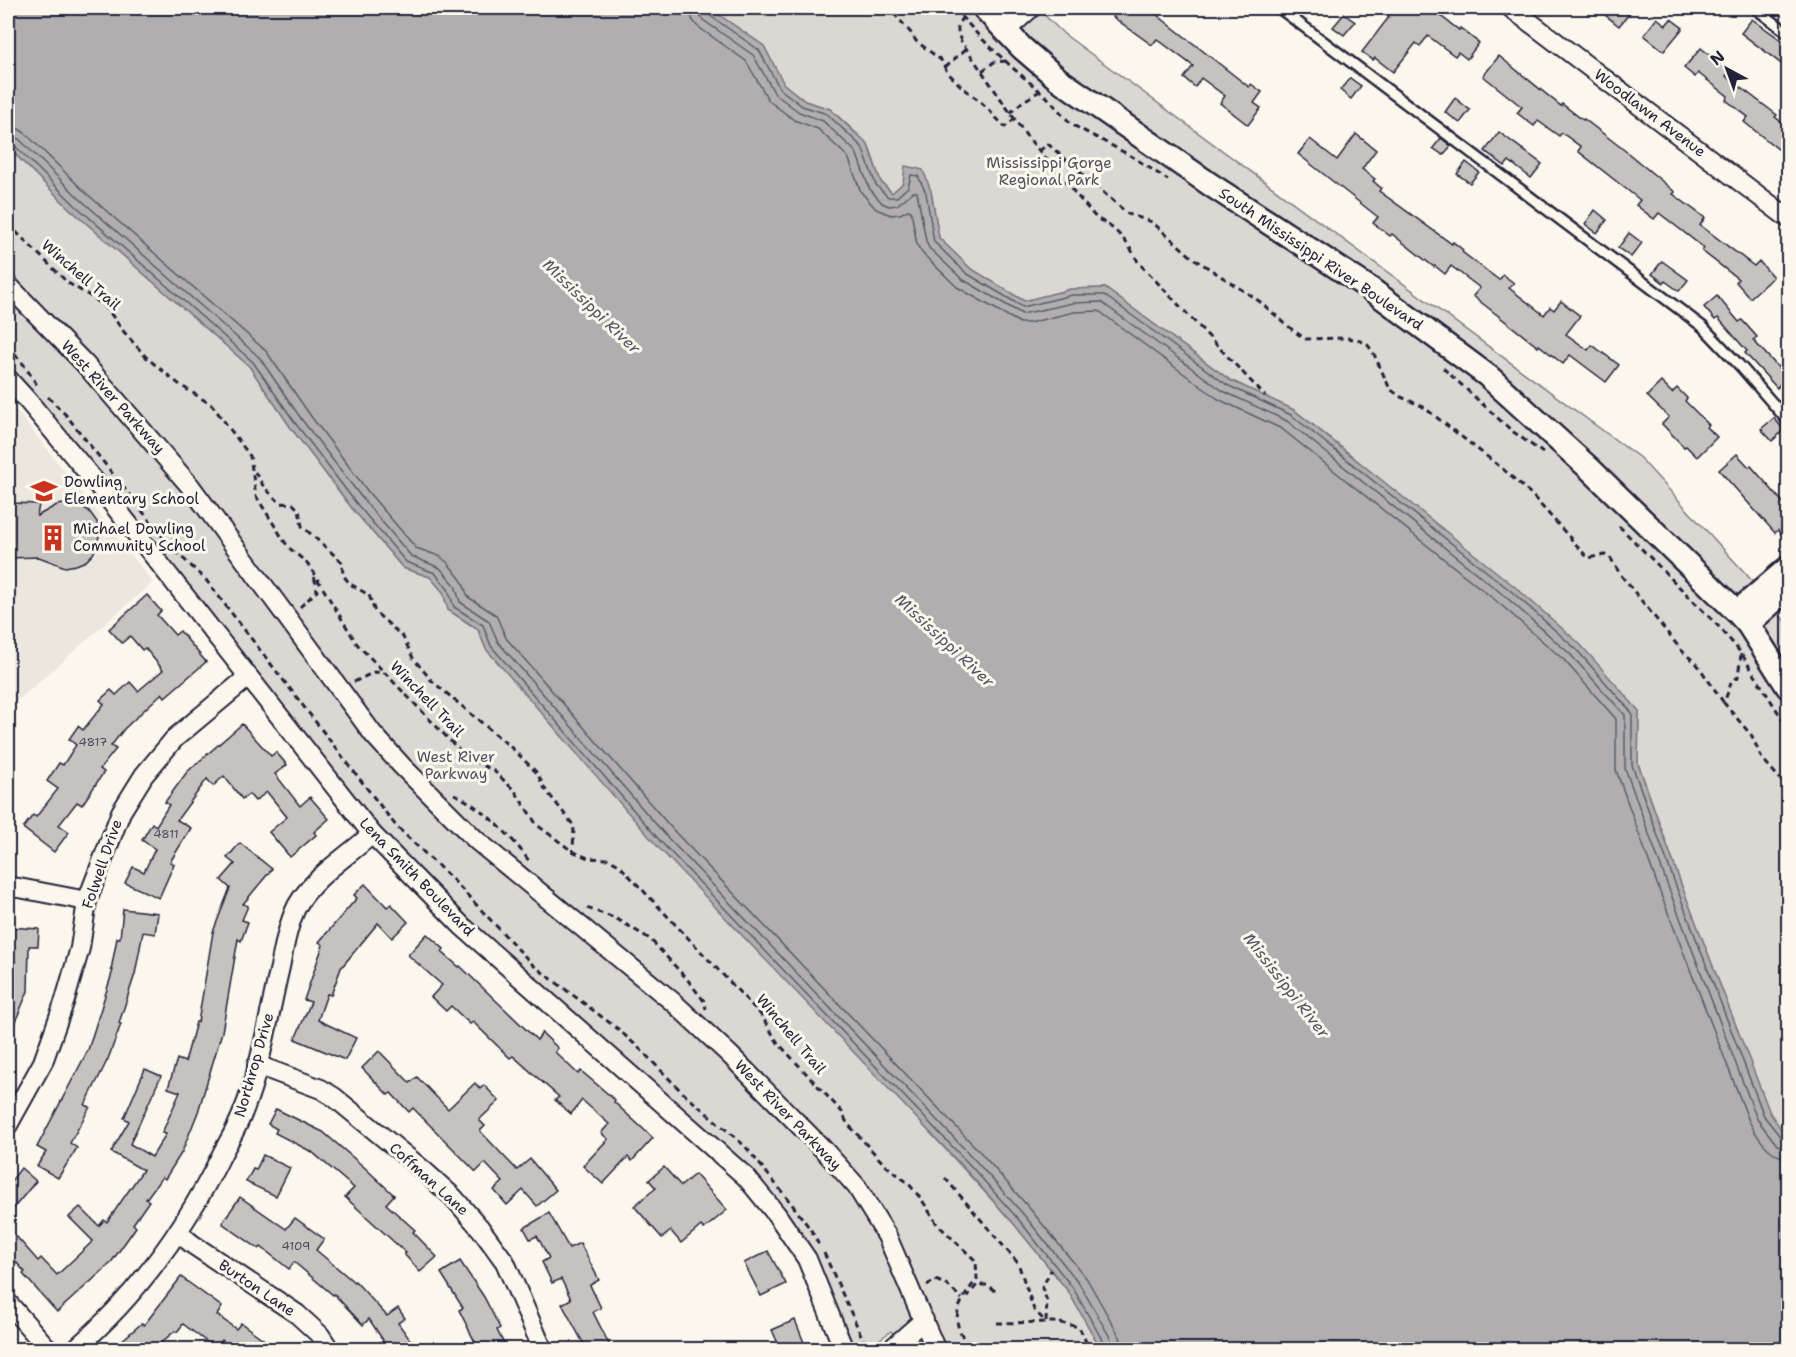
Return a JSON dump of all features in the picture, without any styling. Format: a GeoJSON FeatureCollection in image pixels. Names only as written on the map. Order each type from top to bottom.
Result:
{"type":"FeatureCollection","features":[{"type":"Feature","properties":{"kind":"street","name":"South Mississippi River Boulevard"},"geometry":{"type":"LineString","coordinates":[[984,8],[1005,31],[1058,79],[1211,185],[1372,290],[1488,376],[1590,469],[1743,618],[1788,687]]}},
{"type":"Feature","properties":{"kind":"street"},"geometry":{"type":"LineString","coordinates":[[1005,31],[1031,8]]}},
{"type":"Feature","properties":{"kind":"street","name":"Woodlawn Avenue"},"geometry":{"type":"LineString","coordinates":[[1511,8],[1788,218]]}},
{"type":"Feature","properties":{"kind":"street","name":"West River Parkway"},"geometry":{"type":"LineString","coordinates":[[8,285],[84,363],[191,487],[373,734],[402,766],[476,840],[673,1002],[730,1055],[823,1149],[857,1187],[887,1236],[936,1350]]}},
{"type":"Feature","properties":{"kind":"street","name":"Lena Smith Boulevard"},"geometry":{"type":"LineString","coordinates":[[8,379],[97,484],[372,834],[462,926],[746,1177],[777,1215],[807,1259],[844,1350]]}},
{"type":"Feature","properties":{"kind":"street"},"geometry":{"type":"LineString","coordinates":[[1743,618],[1788,568]]}},
{"type":"Feature","properties":{"kind":"street"},"geometry":{"type":"LineString","coordinates":[[1743,618],[1788,588]]}},
{"type":"Feature","properties":{"kind":"street","name":"Folwell Drive"},"geometry":{"type":"LineString","coordinates":[[8,1125],[43,1062],[80,948],[87,901],[121,812],[144,775],[175,738],[248,677]]}},
{"type":"Feature","properties":{"kind":"street","name":"Northrop Drive"},"geometry":{"type":"LineString","coordinates":[[74,1350],[100,1327],[136,1288],[178,1233],[216,1168],[243,1111],[257,1065],[287,936],[297,906],[316,883],[372,834]]}},
{"type":"Feature","properties":{"kind":"street"},"geometry":{"type":"LineString","coordinates":[[8,887],[87,901]]}},
{"type":"Feature","properties":{"kind":"street","name":"Coffman Lane"},"geometry":{"type":"LineString","coordinates":[[257,1065],[321,1089],[334,1097],[453,1197],[505,1262],[543,1350]]}},
{"type":"Feature","properties":{"kind":"street","name":"Burton Lane"},"geometry":{"type":"LineString","coordinates":[[178,1233],[297,1314],[320,1335],[330,1350]]}},
{"type":"Feature","properties":{"kind":"street"},"geometry":{"type":"LineString","coordinates":[[8,1303],[49,1350]]}},
{"type":"Feature","properties":{"kind":"street"},"geometry":{"type":"LineString","coordinates":[[890,1350],[924,1320]]}},
{"type":"Feature","properties":{"kind":"lane"},"geometry":{"type":"LineString","coordinates":[[1279,8],[1703,327],[1788,422]]}},
{"type":"Feature","properties":{"kind":"lane"},"geometry":{"type":"LineString","coordinates":[[1755,8],[1788,33]]}},
{"type":"Feature","properties":{"kind":"path"},"geometry":{"type":"LineString","coordinates":[[885,8],[891,10],[916,41],[941,60],[961,86],[983,104],[1005,127],[1014,119]]}},
{"type":"Feature","properties":{"kind":"path"},"geometry":{"type":"LineString","coordinates":[[954,8],[1071,124],[1133,157],[1170,181]]}},
{"type":"Feature","properties":{"kind":"path"},"geometry":{"type":"LineString","coordinates":[[963,17],[958,23],[958,34],[1014,119],[1097,219],[1107,223],[1132,249],[1138,262],[1265,396]]}},
{"type":"Feature","properties":{"kind":"path"},"geometry":{"type":"LineString","coordinates":[[945,67],[966,49]]}},
{"type":"Feature","properties":{"kind":"path"},"geometry":{"type":"LineString","coordinates":[[982,71],[994,62],[1006,62]]}},
{"type":"Feature","properties":{"kind":"path"},"geometry":{"type":"LineString","coordinates":[[1010,113],[1040,91]]}},
{"type":"Feature","properties":{"kind":"path"},"geometry":{"type":"LineString","coordinates":[[1040,151],[1048,144],[1128,214],[1152,222],[1193,258],[1259,301],[1306,339],[1347,338],[1367,344],[1390,389],[1401,397],[1422,406],[1503,469],[1531,494],[1588,558],[1605,555],[1610,557],[1620,574],[1682,651],[1697,664],[1724,703],[1752,736],[1761,757],[1781,780],[1788,797]]}},
{"type":"Feature","properties":{"kind":"path","name":"Winchell Trail"},"geometry":{"type":"LineString","coordinates":[[8,224],[68,283],[95,299],[108,310],[124,333],[147,358],[180,385],[212,405],[250,456],[256,496],[288,546],[314,572],[357,644],[465,756],[494,771],[515,791],[537,825],[572,851],[588,858],[608,859],[619,865],[761,1015],[778,1043],[842,1112],[847,1123],[884,1164],[908,1183],[937,1224],[976,1261],[977,1279],[962,1299]]}},
{"type":"Feature","properties":{"kind":"path"},"geometry":{"type":"LineString","coordinates":[[8,346],[40,389]]}},
{"type":"Feature","properties":{"kind":"path"},"geometry":{"type":"LineString","coordinates":[[1440,365],[1512,431],[1548,457]]}},
{"type":"Feature","properties":{"kind":"path"},"geometry":{"type":"LineString","coordinates":[[47,396],[66,415],[170,546],[206,580],[396,826],[454,881],[533,964],[618,1029],[682,1092],[745,1146],[812,1230],[866,1346]]}},
{"type":"Feature","properties":{"kind":"path"},"geometry":{"type":"LineString","coordinates":[[254,471],[264,487],[280,503],[293,504],[299,510],[302,526],[342,562],[343,575],[350,584],[369,595],[375,612],[404,637],[412,658],[432,681],[513,749],[537,773],[544,789],[574,826],[572,851]]}},
{"type":"Feature","properties":{"kind":"path"},"geometry":{"type":"LineString","coordinates":[[1615,522],[1699,604],[1741,654],[1788,728]]}},
{"type":"Feature","properties":{"kind":"path"},"geometry":{"type":"LineString","coordinates":[[300,607],[317,591],[314,572]]}},
{"type":"Feature","properties":{"kind":"path"},"geometry":{"type":"LineString","coordinates":[[1724,703],[1731,682],[1738,677],[1741,654]]}},
{"type":"Feature","properties":{"kind":"path"},"geometry":{"type":"LineString","coordinates":[[354,682],[374,672],[386,673]]}},
{"type":"Feature","properties":{"kind":"path"},"geometry":{"type":"LineString","coordinates":[[450,792],[466,800],[497,825],[521,850],[533,867]]}},
{"type":"Feature","properties":{"kind":"path"},"geometry":{"type":"LineString","coordinates":[[582,907],[616,919],[650,939],[704,1001],[707,1014]]}},
{"type":"Feature","properties":{"kind":"path"},"geometry":{"type":"LineString","coordinates":[[945,1178],[1018,1263],[1034,1310],[1046,1322]]}},
{"type":"Feature","properties":{"kind":"path"},"geometry":{"type":"LineString","coordinates":[[1046,1322],[1047,1301],[1042,1288],[1051,1270]]}},
{"type":"Feature","properties":{"kind":"path"},"geometry":{"type":"LineString","coordinates":[[927,1286],[934,1280],[946,1284],[962,1299],[958,1308],[957,1325],[965,1341],[974,1350]]}},
{"type":"Feature","properties":{"kind":"path"},"geometry":{"type":"LineString","coordinates":[[966,1294],[968,1296],[977,1285],[988,1285],[996,1293]]}},
{"type":"Feature","properties":{"kind":"path"},"geometry":{"type":"LineString","coordinates":[[997,1323],[1046,1322],[1079,1327],[1090,1350]]}},
{"type":"Feature","properties":{"kind":"shaded area","name":"Dowling Elementary School"},"geometry":{"type":"Polygon","coordinates":[[[8,400],[153,582],[8,709],[8,400]]]}},
{"type":"Feature","properties":{"kind":"green space","name":"Mississippi Gorge Regional Park"},"geometry":{"type":"Polygon","coordinates":[[[709,8],[1037,8],[1064,34],[1640,458],[1747,575],[1788,625],[1788,1139],[1770,1114],[1681,884],[1638,763],[1639,711],[1351,455],[1294,410],[1230,380],[1105,288],[1071,289],[1024,301],[970,268],[939,238],[931,191],[903,183],[892,193],[881,182],[868,144],[830,109],[805,101],[783,84],[764,46],[709,8]]]}},
{"type":"Feature","properties":{"kind":"green space","name":"West River Parkway"},"geometry":{"type":"Polygon","coordinates":[[[8,147],[70,209],[249,366],[291,428],[351,507],[403,568],[430,577],[443,592],[448,610],[478,630],[486,649],[1014,1224],[1068,1291],[1101,1349],[906,1349],[891,1331],[867,1349],[855,1349],[815,1255],[785,1209],[753,1170],[469,919],[380,828],[104,478],[36,395],[8,365],[8,147]]]}},
{"type":"Feature","properties":{"kind":"water","name":"Mississippi River"},"geometry":{"type":"Polygon","coordinates":[[[8,8],[709,8],[764,46],[784,84],[805,101],[830,109],[868,145],[881,182],[892,193],[903,183],[905,166],[923,170],[931,191],[939,238],[970,268],[1024,301],[1071,289],[1105,288],[1230,380],[1294,410],[1514,586],[1580,644],[1639,711],[1638,764],[1681,884],[1770,1113],[1788,1139],[1788,1349],[1101,1349],[1068,1291],[1014,1224],[964,1168],[658,847],[486,649],[478,629],[448,610],[443,592],[430,577],[403,568],[351,507],[291,428],[249,366],[70,209],[8,147],[8,8]]]}},
{"type":"Feature","properties":{"kind":"building"},"geometry":{"type":"Polygon","coordinates":[[[1104,8],[1148,8],[1249,87],[1251,84],[1262,92],[1254,103],[1261,108],[1248,125],[1220,103],[1225,96],[1201,78],[1195,87],[1184,78],[1193,66],[1157,39],[1152,45],[1104,8]]]}},
{"type":"Feature","properties":{"kind":"building"},"geometry":{"type":"Polygon","coordinates":[[[1377,8],[1430,8],[1479,43],[1467,59],[1458,52],[1455,56],[1428,36],[1420,46],[1416,43],[1393,72],[1375,58],[1373,60],[1362,52],[1389,17],[1377,8]]]}},
{"type":"Feature","properties":{"kind":"building"},"geometry":{"type":"Polygon","coordinates":[[[1596,8],[1634,8],[1619,26],[1596,8]]]}},
{"type":"Feature","properties":{"kind":"building"},"geometry":{"type":"Polygon","coordinates":[[[1344,14],[1355,22],[1344,35],[1333,27],[1344,14]]]}},
{"type":"Feature","properties":{"kind":"building"},"geometry":{"type":"Polygon","coordinates":[[[1657,18],[1666,25],[1671,19],[1683,28],[1664,51],[1644,35],[1657,18]]]}},
{"type":"Feature","properties":{"kind":"building"},"geometry":{"type":"Polygon","coordinates":[[[1752,19],[1788,45],[1788,69],[1741,33],[1752,19]]]}},
{"type":"Feature","properties":{"kind":"building"},"geometry":{"type":"Polygon","coordinates":[[[1701,48],[1730,71],[1726,76],[1777,115],[1775,117],[1788,127],[1788,157],[1744,122],[1748,117],[1726,100],[1728,96],[1698,73],[1695,77],[1684,68],[1701,48]]]}},
{"type":"Feature","properties":{"kind":"building"},"geometry":{"type":"Polygon","coordinates":[[[1499,56],[1561,106],[1562,104],[1584,119],[1623,149],[1675,192],[1673,194],[1705,218],[1700,225],[1754,266],[1759,261],[1773,277],[1750,298],[1736,282],[1738,279],[1702,251],[1704,248],[1659,213],[1654,219],[1636,205],[1640,200],[1578,151],[1581,147],[1562,133],[1559,136],[1538,121],[1534,126],[1517,113],[1522,107],[1483,76],[1499,56]]]}},
{"type":"Feature","properties":{"kind":"building"},"geometry":{"type":"Polygon","coordinates":[[[1350,78],[1361,86],[1351,99],[1340,90],[1350,78]]]}},
{"type":"Feature","properties":{"kind":"building"},"geometry":{"type":"Polygon","coordinates":[[[1455,98],[1470,110],[1460,123],[1445,112],[1455,98]]]}},
{"type":"Feature","properties":{"kind":"building"},"geometry":{"type":"Polygon","coordinates":[[[1499,132],[1542,164],[1531,178],[1509,161],[1505,166],[1485,151],[1499,132]]]}},
{"type":"Feature","properties":{"kind":"building"},"geometry":{"type":"Polygon","coordinates":[[[1356,134],[1376,150],[1362,169],[1375,179],[1373,181],[1381,188],[1379,191],[1452,244],[1453,242],[1463,250],[1462,252],[1499,280],[1503,275],[1514,283],[1509,288],[1544,315],[1550,307],[1554,310],[1561,301],[1580,316],[1566,334],[1588,350],[1592,345],[1619,365],[1606,382],[1570,355],[1563,364],[1539,345],[1538,347],[1473,296],[1480,288],[1451,266],[1445,274],[1392,234],[1390,236],[1373,223],[1378,217],[1298,154],[1310,139],[1337,160],[1356,134]]]}},
{"type":"Feature","properties":{"kind":"building"},"geometry":{"type":"Polygon","coordinates":[[[1441,138],[1451,146],[1443,155],[1433,148],[1441,138]]]}},
{"type":"Feature","properties":{"kind":"building"},"geometry":{"type":"Polygon","coordinates":[[[1466,162],[1479,172],[1470,183],[1457,174],[1466,162]]]}},
{"type":"Feature","properties":{"kind":"building"},"geometry":{"type":"Polygon","coordinates":[[[1595,210],[1607,220],[1597,233],[1585,224],[1595,210]]]}},
{"type":"Feature","properties":{"kind":"building"},"geometry":{"type":"Polygon","coordinates":[[[1629,233],[1642,243],[1631,257],[1618,248],[1629,233]]]}},
{"type":"Feature","properties":{"kind":"building"},"geometry":{"type":"Polygon","coordinates":[[[1662,261],[1688,280],[1679,291],[1652,274],[1662,261]]]}},
{"type":"Feature","properties":{"kind":"building"},"geometry":{"type":"Polygon","coordinates":[[[1717,296],[1739,322],[1742,320],[1757,337],[1753,340],[1788,378],[1788,396],[1779,385],[1777,388],[1745,353],[1747,351],[1718,318],[1715,320],[1704,307],[1717,296]]]}},
{"type":"Feature","properties":{"kind":"building"},"geometry":{"type":"Polygon","coordinates":[[[1661,382],[1672,393],[1677,388],[1687,398],[1685,401],[1709,425],[1707,427],[1717,437],[1697,457],[1662,424],[1669,417],[1647,396],[1661,382]]]}},
{"type":"Feature","properties":{"kind":"building"},"geometry":{"type":"Polygon","coordinates":[[[1774,418],[1784,430],[1772,441],[1761,429],[1774,418]]]}},
{"type":"Feature","properties":{"kind":"building"},"geometry":{"type":"Polygon","coordinates":[[[1737,454],[1749,467],[1751,466],[1788,508],[1788,542],[1778,530],[1775,533],[1719,470],[1737,454]]]}},
{"type":"Feature","properties":{"kind":"building","name":"Michael Dowling Community School"},"geometry":{"type":"Polygon","coordinates":[[[8,503],[39,504],[37,516],[57,505],[72,503],[81,506],[89,511],[97,522],[98,543],[93,554],[86,561],[65,567],[39,557],[8,558],[8,503]]]}},
{"type":"Feature","properties":{"kind":"building"},"geometry":{"type":"Polygon","coordinates":[[[147,595],[161,611],[157,615],[175,635],[180,631],[206,662],[165,697],[162,693],[124,729],[111,746],[116,749],[100,769],[104,772],[82,805],[77,802],[59,825],[69,832],[54,852],[23,828],[33,815],[36,817],[58,789],[47,781],[59,763],[63,765],[76,745],[69,739],[78,726],[83,730],[104,704],[100,700],[111,690],[116,695],[130,682],[138,691],[163,670],[145,648],[142,650],[130,636],[122,643],[109,629],[147,595]]]}},
{"type":"Feature","properties":{"kind":"building"},"geometry":{"type":"Polygon","coordinates":[[[242,724],[271,756],[276,752],[287,765],[275,774],[300,806],[310,797],[329,819],[314,832],[316,835],[290,857],[269,832],[287,817],[267,792],[255,801],[249,794],[242,799],[224,776],[213,786],[207,779],[177,820],[191,828],[170,862],[174,864],[159,898],[125,883],[133,867],[144,872],[155,849],[142,840],[152,823],[156,826],[169,805],[165,802],[187,772],[242,724]]]}},
{"type":"Feature","properties":{"kind":"building"},"geometry":{"type":"Polygon","coordinates":[[[240,843],[272,869],[243,904],[248,906],[242,920],[248,922],[241,941],[238,939],[222,1032],[198,1112],[182,1152],[165,1179],[162,1177],[146,1199],[149,1201],[133,1224],[136,1227],[110,1264],[57,1312],[23,1274],[25,1272],[8,1253],[8,1227],[38,1261],[41,1258],[57,1275],[93,1241],[69,1217],[80,1207],[99,1226],[104,1220],[107,1222],[143,1170],[111,1152],[129,1121],[124,1118],[145,1069],[161,1076],[130,1144],[152,1157],[166,1134],[162,1133],[180,1092],[168,1088],[177,1059],[185,1062],[196,1022],[198,1022],[213,932],[230,888],[221,880],[235,864],[227,858],[240,843]]]}},
{"type":"Feature","properties":{"kind":"building"},"geometry":{"type":"Polygon","coordinates":[[[365,884],[387,907],[391,904],[408,922],[392,938],[378,923],[341,968],[331,995],[327,994],[318,1020],[356,1038],[345,1060],[295,1039],[311,1002],[304,1000],[323,945],[319,942],[357,898],[354,895],[365,884]]]}},
{"type":"Feature","properties":{"kind":"building"},"geometry":{"type":"Polygon","coordinates":[[[123,909],[158,913],[155,934],[143,932],[135,974],[119,1023],[121,1024],[108,1059],[85,1105],[90,1107],[70,1143],[77,1148],[58,1178],[37,1166],[46,1152],[37,1147],[88,1050],[113,970],[111,970],[117,938],[120,938],[123,909]]]}},
{"type":"Feature","properties":{"kind":"building"},"geometry":{"type":"Polygon","coordinates":[[[8,927],[39,929],[38,946],[29,946],[28,991],[8,1039],[8,927]]]}},
{"type":"Feature","properties":{"kind":"building"},"geometry":{"type":"Polygon","coordinates":[[[427,934],[444,949],[442,952],[460,966],[537,1040],[542,1033],[558,1048],[555,1052],[578,1074],[581,1071],[615,1100],[614,1102],[653,1138],[632,1161],[628,1157],[603,1184],[583,1166],[608,1139],[601,1133],[609,1124],[582,1100],[571,1114],[555,1100],[559,1097],[513,1056],[510,1058],[473,1022],[470,1024],[451,1006],[446,1011],[431,997],[442,985],[408,955],[427,934]]]}},
{"type":"Feature","properties":{"kind":"building"},"geometry":{"type":"Polygon","coordinates":[[[379,1051],[410,1083],[417,1077],[448,1109],[475,1083],[480,1089],[484,1085],[499,1101],[479,1120],[485,1126],[480,1131],[517,1170],[530,1159],[556,1190],[537,1206],[523,1190],[507,1205],[494,1190],[503,1182],[485,1163],[476,1172],[413,1108],[409,1112],[391,1093],[388,1095],[362,1068],[379,1051]]]}},
{"type":"Feature","properties":{"kind":"building"},"geometry":{"type":"Polygon","coordinates":[[[276,1109],[323,1132],[364,1167],[394,1195],[386,1204],[415,1230],[413,1232],[437,1257],[420,1272],[404,1254],[406,1253],[345,1197],[354,1188],[312,1152],[275,1133],[277,1129],[268,1124],[276,1109]]]}},
{"type":"Feature","properties":{"kind":"building"},"geometry":{"type":"Polygon","coordinates":[[[263,1155],[290,1168],[276,1196],[246,1182],[253,1169],[256,1170],[263,1155]]]}},
{"type":"Feature","properties":{"kind":"building"},"geometry":{"type":"Polygon","coordinates":[[[664,1167],[681,1186],[695,1174],[727,1210],[704,1229],[701,1226],[681,1243],[671,1231],[662,1238],[634,1206],[656,1188],[649,1180],[664,1167]]]}},
{"type":"Feature","properties":{"kind":"building"},"geometry":{"type":"Polygon","coordinates":[[[21,1168],[36,1181],[8,1215],[8,1185],[21,1168]]]}},
{"type":"Feature","properties":{"kind":"building"},"geometry":{"type":"Polygon","coordinates":[[[240,1197],[286,1229],[295,1218],[324,1239],[316,1250],[355,1281],[387,1316],[398,1308],[405,1318],[398,1323],[411,1341],[399,1350],[370,1350],[383,1340],[369,1319],[363,1325],[334,1294],[294,1262],[289,1269],[261,1247],[259,1249],[222,1223],[240,1197]]]}},
{"type":"Feature","properties":{"kind":"building"},"geometry":{"type":"Polygon","coordinates":[[[549,1213],[569,1248],[580,1243],[599,1280],[590,1285],[601,1308],[593,1312],[612,1350],[587,1350],[562,1304],[571,1299],[561,1279],[552,1283],[542,1262],[549,1258],[537,1236],[530,1239],[524,1228],[549,1213]]]}},
{"type":"Feature","properties":{"kind":"building"},"geometry":{"type":"Polygon","coordinates":[[[768,1251],[786,1284],[761,1296],[744,1263],[768,1251]]]}},
{"type":"Feature","properties":{"kind":"building"},"geometry":{"type":"Polygon","coordinates":[[[460,1261],[484,1297],[500,1328],[497,1330],[507,1350],[479,1350],[459,1310],[463,1308],[441,1273],[460,1261]]]}},
{"type":"Feature","properties":{"kind":"building"},"geometry":{"type":"Polygon","coordinates":[[[181,1277],[222,1307],[217,1315],[236,1329],[241,1323],[278,1350],[235,1350],[222,1340],[216,1349],[183,1324],[177,1332],[175,1331],[152,1350],[111,1350],[142,1323],[144,1325],[181,1277]]]}},
{"type":"Feature","properties":{"kind":"building"},"geometry":{"type":"Polygon","coordinates":[[[795,1320],[807,1350],[781,1350],[772,1330],[795,1320]]]}},
{"type":"Feature","properties":{"kind":"place","name":"Dowling Elementary School"},"geometry":{"type":"Point","coordinates":[44,491]}},
{"type":"Feature","properties":{"kind":"place","name":"Michael Dowling Community School"},"geometry":{"type":"Point","coordinates":[53,538]}}]}
